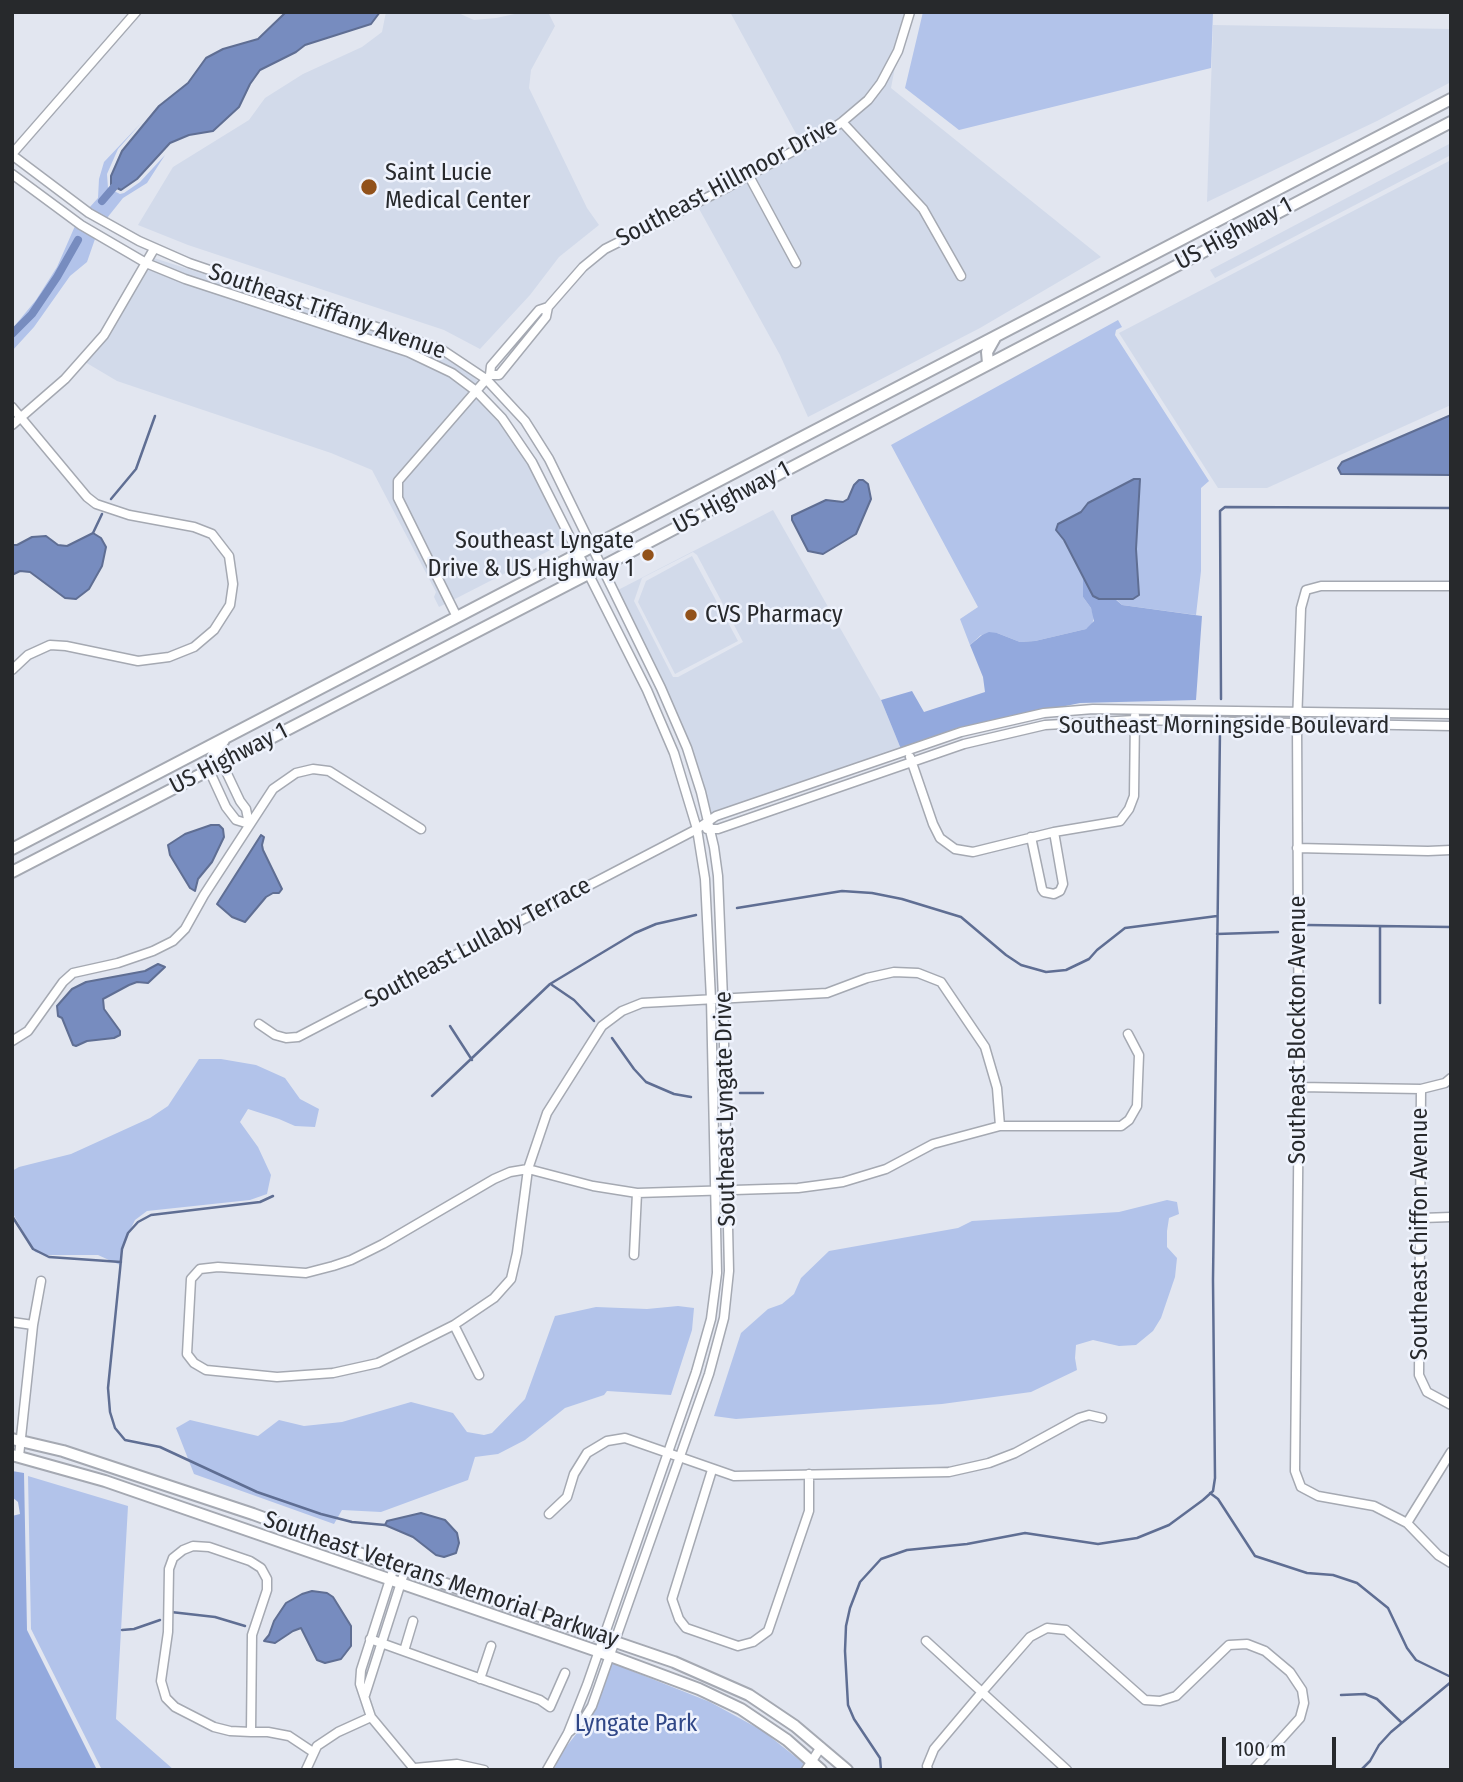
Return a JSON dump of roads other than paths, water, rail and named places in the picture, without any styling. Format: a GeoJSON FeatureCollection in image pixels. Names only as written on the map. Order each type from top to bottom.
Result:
{"type":"FeatureCollection","features":[{"type":"Feature","properties":{"kind":"main road","name":"US Highway 1"},"geometry":{"type":"LineString","coordinates":[[12,849],[1451,99]]}},
{"type":"Feature","properties":{"kind":"main road","name":"US Highway 1"},"geometry":{"type":"LineString","coordinates":[[12,872],[588,574],[1451,121]]}},
{"type":"Feature","properties":{"kind":"main road"},"geometry":{"type":"LineString","coordinates":[[1391,153],[1393,140],[1403,124]]}},
{"type":"Feature","properties":{"kind":"main road"},"geometry":{"type":"LineString","coordinates":[[1359,169],[1370,152],[1373,140]]}},
{"type":"Feature","properties":{"kind":"main road"},"geometry":{"type":"LineString","coordinates":[[988,363],[987,352],[996,336]]}},
{"type":"Feature","properties":{"kind":"main road"},"geometry":{"type":"LineString","coordinates":[[961,377],[975,359],[976,347]]}},
{"type":"Feature","properties":{"kind":"main road"},"geometry":{"type":"LineString","coordinates":[[209,770],[213,755],[226,738]]}},
{"type":"Feature","properties":{"kind":"main road","name":"Southeast Veterans Memorial Parkway"},"geometry":{"type":"LineString","coordinates":[[17,1440],[63,1451],[253,1514],[399,1569],[615,1641],[707,1675],[749,1695],[795,1726],[847,1770]]}},
{"type":"Feature","properties":{"kind":"main road","name":"Southeast Veterans Memorial Parkway"},"geometry":{"type":"LineString","coordinates":[[15,1455],[104,1481],[597,1651],[699,1689],[741,1709],[787,1740],[809,1766],[821,1770]]}},
{"type":"Feature","properties":{"kind":"street"},"geometry":{"type":"LineString","coordinates":[[12,154],[136,12]]}},
{"type":"Feature","properties":{"kind":"street","name":"Southeast Hillmoor Drive"},"geometry":{"type":"LineString","coordinates":[[457,617],[398,498],[398,481],[488,377],[499,375],[547,317],[548,307],[583,267],[605,249],[749,176],[842,122],[867,100],[881,83],[898,51],[909,12]]}},
{"type":"Feature","properties":{"kind":"street"},"geometry":{"type":"LineString","coordinates":[[842,122],[923,209],[961,276]]}},
{"type":"Feature","properties":{"kind":"street","name":"Southeast Tiffany Avenue"},"geometry":{"type":"LineString","coordinates":[[12,154],[89,213],[154,249],[441,349],[488,377],[538,440],[603,566]]}},
{"type":"Feature","properties":{"kind":"street","name":"Southeast Tiffany Avenue"},"geometry":{"type":"LineString","coordinates":[[12,174],[81,225],[146,263],[185,279],[408,352],[452,373],[476,391],[502,418],[532,462],[588,574]]}},
{"type":"Feature","properties":{"kind":"street"},"geometry":{"type":"LineString","coordinates":[[749,176],[796,262]]}},
{"type":"Feature","properties":{"kind":"street"},"geometry":{"type":"LineString","coordinates":[[12,425],[65,379],[104,335],[154,249]]}},
{"type":"Feature","properties":{"kind":"street"},"geometry":{"type":"LineString","coordinates":[[12,407],[87,497],[96,504],[130,515],[194,527],[212,534],[229,556],[233,584],[230,605],[214,630],[194,647],[169,657],[138,661],[50,645],[28,655],[12,670]]}},
{"type":"Feature","properties":{"kind":"street","name":"Southeast Lyngate Drive"},"geometry":{"type":"LineString","coordinates":[[568,1733],[584,1719],[592,1706],[680,1458],[709,1374],[724,1318],[729,1271],[718,876],[709,826],[687,748],[603,566]]}},
{"type":"Feature","properties":{"kind":"street","name":"Southeast Lyngate Drive"},"geometry":{"type":"LineString","coordinates":[[568,1733],[696,1371],[711,1319],[717,1273],[705,879],[697,829],[674,753],[588,574]]}},
{"type":"Feature","properties":{"kind":"street","name":"Southeast Blockton Avenue"},"geometry":{"type":"LineString","coordinates":[[1407,1523],[1374,1506],[1318,1496],[1301,1488],[1295,1471],[1299,1087],[1297,713],[1301,608],[1306,590],[1321,586],[1451,586]]}},
{"type":"Feature","properties":{"kind":"street"},"geometry":{"type":"LineString","coordinates":[[908,751],[940,838],[955,849],[974,852],[1054,832],[1120,821],[1134,796],[1135,708]]}},
{"type":"Feature","properties":{"kind":"street","name":"Southeast Morningside Boulevard"},"geometry":{"type":"LineString","coordinates":[[709,826],[716,816],[961,732],[1063,710],[1135,708],[1451,714]]}},
{"type":"Feature","properties":{"kind":"street"},"geometry":{"type":"LineString","coordinates":[[1022,718],[1024,729]]}},
{"type":"Feature","properties":{"kind":"street","name":"Southeast Morningside Boulevard"},"geometry":{"type":"LineString","coordinates":[[697,829],[811,797],[964,744],[1064,722],[1135,720],[1451,726]]}},
{"type":"Feature","properties":{"kind":"street"},"geometry":{"type":"LineString","coordinates":[[222,763],[246,809],[249,824]]}},
{"type":"Feature","properties":{"kind":"street"},"geometry":{"type":"LineString","coordinates":[[12,1041],[28,1031],[63,982],[73,973],[118,963],[153,951],[175,939],[185,929],[249,824],[274,789],[296,774],[313,769],[329,771],[421,828]]}},
{"type":"Feature","properties":{"kind":"street"},"geometry":{"type":"LineString","coordinates":[[209,770],[226,807],[236,820],[249,824]]}},
{"type":"Feature","properties":{"kind":"street"},"geometry":{"type":"LineString","coordinates":[[807,785],[811,797]]}},
{"type":"Feature","properties":{"kind":"street","name":"Southeast Lullaby Terrace"},"geometry":{"type":"LineString","coordinates":[[259,1024],[275,1035],[298,1037],[697,829]]}},
{"type":"Feature","properties":{"kind":"street"},"geometry":{"type":"LineString","coordinates":[[1031,837],[1042,888],[1044,892],[1054,894],[1060,891],[1063,884],[1054,832]]}},
{"type":"Feature","properties":{"kind":"street"},"geometry":{"type":"LineString","coordinates":[[1297,848],[1451,850]]}},
{"type":"Feature","properties":{"kind":"street"},"geometry":{"type":"LineString","coordinates":[[1000,1126],[997,1088],[985,1047],[941,982],[918,973],[894,972],[867,978],[827,993],[642,1003],[622,1011],[603,1026],[547,1113],[528,1169],[512,1279],[494,1298],[454,1325],[378,1363],[333,1373],[277,1377],[206,1370],[194,1363],[187,1354],[191,1279],[200,1269],[218,1267],[306,1273],[333,1266],[383,1244],[494,1178],[528,1169],[593,1186],[637,1193],[798,1188],[843,1182],[886,1169],[933,1144],[1000,1126],[1121,1126],[1129,1120],[1137,1106],[1139,1055],[1128,1034]]}},
{"type":"Feature","properties":{"kind":"street"},"geometry":{"type":"LineString","coordinates":[[1299,1087],[1421,1089],[1451,1079]]}},
{"type":"Feature","properties":{"kind":"street","name":"Southeast Chiffon Avenue"},"geometry":{"type":"LineString","coordinates":[[1421,1089],[1419,1375],[1427,1392],[1451,1405]]}},
{"type":"Feature","properties":{"kind":"street"},"geometry":{"type":"LineString","coordinates":[[634,1255],[637,1193]]}},
{"type":"Feature","properties":{"kind":"street"},"geometry":{"type":"LineString","coordinates":[[1422,1218],[1451,1217]]}},
{"type":"Feature","properties":{"kind":"street"},"geometry":{"type":"LineString","coordinates":[[15,1455],[41,1281]]}},
{"type":"Feature","properties":{"kind":"street"},"geometry":{"type":"LineString","coordinates":[[12,1322],[33,1325]]}},
{"type":"Feature","properties":{"kind":"street"},"geometry":{"type":"LineString","coordinates":[[454,1325],[479,1375]]}},
{"type":"Feature","properties":{"kind":"street"},"geometry":{"type":"LineString","coordinates":[[549,1514],[566,1497],[574,1474],[587,1453],[607,1441],[625,1438],[734,1476],[949,1472],[989,1463],[1014,1453],[1079,1418],[1089,1415],[1102,1418]]}},
{"type":"Feature","properties":{"kind":"street"},"geometry":{"type":"LineString","coordinates":[[1451,1452],[1407,1523],[1438,1555],[1451,1563]]}},
{"type":"Feature","properties":{"kind":"street"},"geometry":{"type":"LineString","coordinates":[[712,1469],[672,1599],[679,1619],[686,1628],[738,1646],[753,1642],[768,1631],[809,1511],[809,1474]]}},
{"type":"Feature","properties":{"kind":"street"},"geometry":{"type":"LineString","coordinates":[[251,1732],[252,1635],[267,1590],[267,1579],[261,1568],[250,1561],[209,1547],[193,1546],[173,1558],[169,1569],[168,1632],[161,1681],[166,1698],[174,1707],[214,1727],[251,1732],[268,1732],[289,1736],[313,1752]]}},
{"type":"Feature","properties":{"kind":"street"},"geometry":{"type":"LineString","coordinates":[[365,1695],[399,1569]]}},
{"type":"Feature","properties":{"kind":"street"},"geometry":{"type":"LineString","coordinates":[[395,1583],[370,1639],[360,1670],[360,1684],[371,1717],[415,1769],[457,1765],[484,1770]]}},
{"type":"Feature","properties":{"kind":"street"},"geometry":{"type":"LineString","coordinates":[[404,1651],[413,1621]]}},
{"type":"Feature","properties":{"kind":"street"},"geometry":{"type":"LineString","coordinates":[[928,1770],[934,1749],[1030,1637],[1047,1628],[1066,1630],[1144,1700],[1160,1701],[1176,1696],[1229,1645],[1247,1644],[1265,1651],[1290,1672],[1302,1690],[1304,1703],[1300,1718],[1253,1770]]}},
{"type":"Feature","properties":{"kind":"street"},"geometry":{"type":"LineString","coordinates":[[370,1639],[540,1700],[550,1707],[565,1672]]}},
{"type":"Feature","properties":{"kind":"street"},"geometry":{"type":"LineString","coordinates":[[926,1642],[1067,1770]]}},
{"type":"Feature","properties":{"kind":"street"},"geometry":{"type":"LineString","coordinates":[[480,1679],[491,1646]]}},
{"type":"Feature","properties":{"kind":"street"},"geometry":{"type":"LineString","coordinates":[[306,1770],[313,1752],[326,1740],[371,1717]]}},
{"type":"Feature","properties":{"kind":"street"},"geometry":{"type":"LineString","coordinates":[[547,1770],[568,1733]]}},
{"type":"Feature","properties":{"kind":"street"},"geometry":{"type":"LineString","coordinates":[[809,1766],[821,1747]]}},
{"type":"Feature","properties":{"kind":"street"},"geometry":{"type":"LineString","coordinates":[[828,1770],[835,1758]]}},
{"type":"Feature","properties":{"kind":"waterway"},"geometry":{"type":"LineString","coordinates":[[102,201],[114,187]]}},
{"type":"Feature","properties":{"kind":"waterway"},"geometry":{"type":"LineString","coordinates":[[12,334],[32,314],[78,240]]}},
{"type":"Feature","properties":{"kind":"waterway"},"geometry":{"type":"LineString","coordinates":[[111,499],[136,469],[155,416]]}},
{"type":"Feature","properties":{"kind":"waterway"},"geometry":{"type":"LineString","coordinates":[[1221,699],[1220,511],[1225,507],[1451,508]]}},
{"type":"Feature","properties":{"kind":"waterway"},"geometry":{"type":"LineString","coordinates":[[93,533],[102,514]]}},
{"type":"Feature","properties":{"kind":"waterway"},"geometry":{"type":"LineString","coordinates":[[881,1770],[880,1758],[848,1705],[845,1651],[846,1626],[860,1582],[881,1559],[907,1550],[967,1544],[1025,1533],[1098,1544],[1137,1538],[1169,1525],[1213,1491],[1220,730]]}},
{"type":"Feature","properties":{"kind":"waterway"},"geometry":{"type":"LineString","coordinates":[[737,908],[842,891],[902,899],[961,917],[1021,965],[1046,972],[1066,970],[1089,959],[1125,928],[1217,916]]}},
{"type":"Feature","properties":{"kind":"waterway"},"geometry":{"type":"LineString","coordinates":[[432,1096],[550,984],[635,933],[656,924],[696,915]]}},
{"type":"Feature","properties":{"kind":"waterway"},"geometry":{"type":"LineString","coordinates":[[1307,925],[1451,927]]}},
{"type":"Feature","properties":{"kind":"waterway"},"geometry":{"type":"LineString","coordinates":[[1380,927],[1380,1003]]}},
{"type":"Feature","properties":{"kind":"waterway"},"geometry":{"type":"LineString","coordinates":[[1217,934],[1278,932]]}},
{"type":"Feature","properties":{"kind":"waterway"},"geometry":{"type":"LineString","coordinates":[[552,985],[574,1000],[594,1021]]}},
{"type":"Feature","properties":{"kind":"waterway"},"geometry":{"type":"LineString","coordinates":[[450,1026],[472,1060]]}},
{"type":"Feature","properties":{"kind":"waterway"},"geometry":{"type":"LineString","coordinates":[[612,1038],[646,1082],[674,1094],[691,1097]]}},
{"type":"Feature","properties":{"kind":"waterway"},"geometry":{"type":"LineString","coordinates":[[740,1093],[763,1093]]}},
{"type":"Feature","properties":{"kind":"waterway"},"geometry":{"type":"LineString","coordinates":[[273,1196],[260,1202],[151,1215],[138,1222],[128,1233],[122,1249],[108,1388],[110,1412],[115,1428],[125,1440],[160,1447],[257,1492],[352,1522],[385,1525]]}},
{"type":"Feature","properties":{"kind":"waterway"},"geometry":{"type":"LineString","coordinates":[[12,1216],[33,1249],[49,1257],[121,1262]]}},
{"type":"Feature","properties":{"kind":"waterway"},"geometry":{"type":"LineString","coordinates":[[1210,1493],[1218,1499],[1255,1556],[1307,1573],[1333,1575],[1357,1583],[1388,1608],[1407,1648],[1416,1660],[1451,1677]]}},
{"type":"Feature","properties":{"kind":"waterway"},"geometry":{"type":"LineString","coordinates":[[171,1612],[215,1617],[245,1626]]}},
{"type":"Feature","properties":{"kind":"waterway"},"geometry":{"type":"LineString","coordinates":[[122,1630],[160,1620]]}},
{"type":"Feature","properties":{"kind":"waterway"},"geometry":{"type":"LineString","coordinates":[[1361,1770],[1391,1732],[1451,1682]]}},
{"type":"Feature","properties":{"kind":"waterway"},"geometry":{"type":"LineString","coordinates":[[1341,1695],[1365,1694],[1377,1699],[1402,1723]]}},
{"type":"Feature","properties":{"kind":"place","name":"Saint Lucie Medical Center"},"geometry":{"type":"Point","coordinates":[369,187]}},
{"type":"Feature","properties":{"kind":"place","name":"Southeast Lyngate Drive & US Highway 1"},"geometry":{"type":"Point","coordinates":[648,555]}},
{"type":"Feature","properties":{"kind":"place","name":"CVS Pharmacy"},"geometry":{"type":"Point","coordinates":[691,615]}},
{"type":"Feature","properties":{"kind":"park label","name":"Lyngate Park"},"geometry":{"type":"Point","coordinates":[636,1724]}}]}
